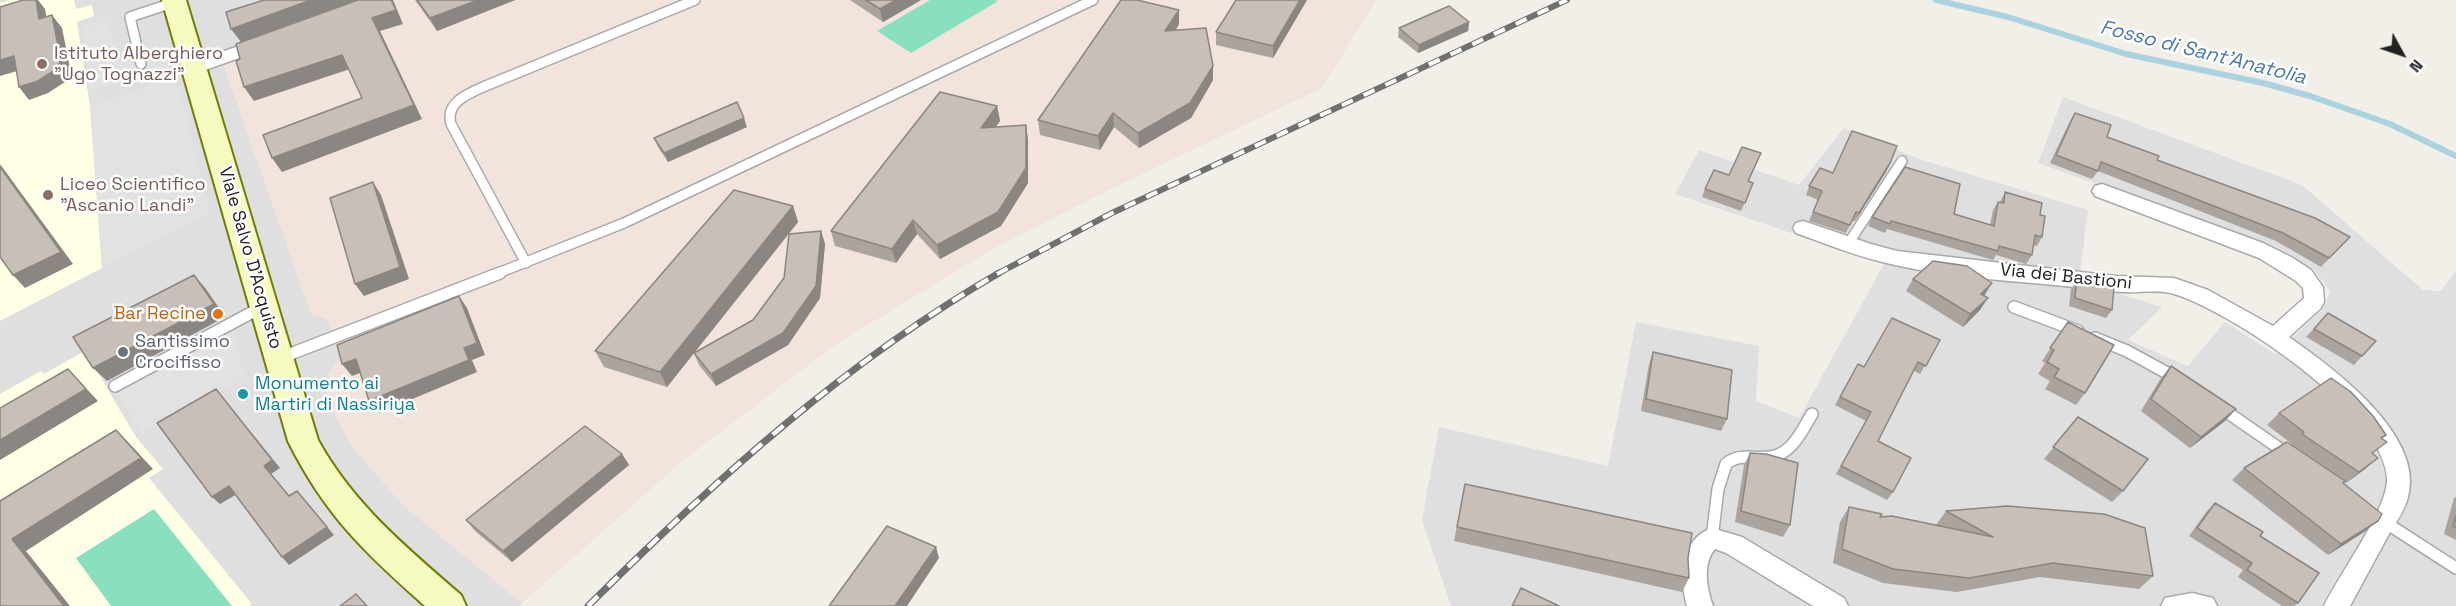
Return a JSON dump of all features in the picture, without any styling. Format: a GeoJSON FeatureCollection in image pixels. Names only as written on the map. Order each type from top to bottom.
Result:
{"type":"FeatureCollection","features":[{"type":"Feature","properties":{"kind":"main road","name":"Viale Salvo D'Acquisto"},"geometry":{"type":"LineString","coordinates":[[175,1],[303,441],[315,466],[336,499],[363,530],[449,606]]}},
{"type":"Feature","properties":{"kind":"street"},"geometry":{"type":"LineString","coordinates":[[194,68],[281,36]]}},
{"type":"Feature","properties":{"kind":"street"},"geometry":{"type":"LineString","coordinates":[[2102,191],[2252,248],[2288,264],[2304,276],[2314,289],[2316,296],[2314,302],[2274,338]]}},
{"type":"Feature","properties":{"kind":"street","name":"Via dei Bastioni"},"geometry":{"type":"LineString","coordinates":[[1803,228],[1883,255],[1904,259],[2118,284],[2166,284],[2201,296],[2274,338],[2348,397],[2373,424],[2389,446],[2396,462],[2399,481],[2395,501],[2380,518],[2337,606]]}},
{"type":"Feature","properties":{"kind":"street"},"geometry":{"type":"LineString","coordinates":[[1700,606],[1694,579],[1703,544],[1712,538],[1733,544],[1834,606]]}},
{"type":"Feature","properties":{"kind":"street"},"geometry":{"type":"LineString","coordinates":[[2174,606],[2192,604],[2204,606]]}},
{"type":"Feature","properties":{"kind":"lane"},"geometry":{"type":"LineString","coordinates":[[526,263],[451,124],[449,110],[458,101],[483,87],[695,0]]}},
{"type":"Feature","properties":{"kind":"lane"},"geometry":{"type":"LineString","coordinates":[[280,358],[526,263],[654,209],[1093,0]]}},
{"type":"Feature","properties":{"kind":"lane"},"geometry":{"type":"LineString","coordinates":[[141,64],[130,17],[175,1]]}},
{"type":"Feature","properties":{"kind":"lane"},"geometry":{"type":"LineString","coordinates":[[1848,244],[1902,161]]}},
{"type":"Feature","properties":{"kind":"lane"},"geometry":{"type":"LineString","coordinates":[[115,386],[265,305]]}},
{"type":"Feature","properties":{"kind":"lane","name":"Via dei Bastioni"},"geometry":{"type":"LineString","coordinates":[[2014,308],[2118,347],[2191,387]]}},
{"type":"Feature","properties":{"kind":"lane"},"geometry":{"type":"LineString","coordinates":[[2207,398],[2301,463]]}},
{"type":"Feature","properties":{"kind":"lane"},"geometry":{"type":"LineString","coordinates":[[1712,538],[1725,465],[1740,457],[1766,459],[1778,455],[1793,443],[1812,414]]}},
{"type":"Feature","properties":{"kind":"lane"},"geometry":{"type":"LineString","coordinates":[[2380,518],[2456,568]]}},
{"type":"Feature","properties":{"kind":"shaded area"},"geometry":{"type":"Polygon","coordinates":[[[0,0],[393,0],[223,64],[343,355],[324,381],[335,415],[352,446],[404,506],[522,603],[520,606],[0,606],[0,0]]]}},
{"type":"Feature","properties":{"kind":"shaded area","name":"Liceo Scientifico \"Ascanio Landi\""},"geometry":{"type":"Polygon","coordinates":[[[10,0],[74,0],[76,9],[92,5],[94,16],[77,22],[90,106],[102,268],[0,321],[0,3],[10,0]]]}},
{"type":"Feature","properties":{"kind":"shaded area"},"geometry":{"type":"Polygon","coordinates":[[[393,0],[1376,0],[1322,88],[998,246],[838,343],[685,459],[522,603],[404,506],[352,446],[335,415],[324,381],[342,355],[327,319],[311,314],[223,64],[393,0]]]}},
{"type":"Feature","properties":{"kind":"shaded area"},"geometry":{"type":"Polygon","coordinates":[[[109,20],[115,61],[161,47],[165,68],[90,91],[83,28],[109,20]]]}},
{"type":"Feature","properties":{"kind":"shaded area"},"geometry":{"type":"Polygon","coordinates":[[[176,77],[210,214],[102,268],[90,106],[176,77]]]}},
{"type":"Feature","properties":{"kind":"shaded area"},"geometry":{"type":"Polygon","coordinates":[[[2063,97],[2302,185],[2423,290],[2441,291],[2456,270],[2456,606],[1451,606],[1422,520],[1439,427],[1608,466],[1636,322],[1759,346],[1756,401],[1799,418],[1884,264],[1675,194],[1699,150],[1799,185],[1844,128],[1919,159],[2088,210],[2079,282],[2162,307],[2128,340],[2188,366],[2225,322],[2275,354],[2324,308],[2330,291],[2314,270],[2268,246],[2038,163],[2063,97]]]}},
{"type":"Feature","properties":{"kind":"shaded area"},"geometry":{"type":"Polygon","coordinates":[[[234,329],[244,378],[141,433],[118,392],[234,329]]]}},
{"type":"Feature","properties":{"kind":"shaded area"},"geometry":{"type":"Polygon","coordinates":[[[85,351],[136,437],[163,469],[149,478],[252,604],[249,606],[0,606],[0,394],[41,371],[44,374],[85,351]]]}},
{"type":"Feature","properties":{"kind":"green space"},"geometry":{"type":"Polygon","coordinates":[[[930,0],[998,1],[911,53],[877,31],[930,0]]]}},
{"type":"Feature","properties":{"kind":"green space"},"geometry":{"type":"Polygon","coordinates":[[[154,509],[232,606],[111,606],[76,558],[154,509]]]}},
{"type":"Feature","properties":{"kind":"building"},"geometry":{"type":"Polygon","coordinates":[[[23,0],[36,0],[39,19],[52,15],[61,61],[55,70],[38,81],[19,87],[14,56],[0,60],[0,7],[23,0]]]}},
{"type":"Feature","properties":{"kind":"building"},"geometry":{"type":"Polygon","coordinates":[[[264,0],[311,0],[231,29],[226,12],[264,0]]]}},
{"type":"Feature","properties":{"kind":"building"},"geometry":{"type":"Polygon","coordinates":[[[358,0],[391,0],[396,10],[372,18],[414,105],[272,158],[263,135],[362,98],[342,55],[244,87],[236,61],[240,59],[236,44],[358,0]]]}},
{"type":"Feature","properties":{"kind":"building"},"geometry":{"type":"Polygon","coordinates":[[[417,0],[478,0],[430,18],[417,0]]]}},
{"type":"Feature","properties":{"kind":"building"},"geometry":{"type":"Polygon","coordinates":[[[866,0],[896,0],[880,9],[866,0]]]}},
{"type":"Feature","properties":{"kind":"building"},"geometry":{"type":"Polygon","coordinates":[[[1121,0],[1137,0],[1179,10],[1165,31],[1206,28],[1213,66],[1190,103],[1138,133],[1113,113],[1098,136],[1038,120],[1121,0]]]}},
{"type":"Feature","properties":{"kind":"building"},"geometry":{"type":"Polygon","coordinates":[[[1236,0],[1300,0],[1273,46],[1216,32],[1236,0]]]}},
{"type":"Feature","properties":{"kind":"building"},"geometry":{"type":"Polygon","coordinates":[[[1449,6],[1469,22],[1419,45],[1399,28],[1449,6]]]}},
{"type":"Feature","properties":{"kind":"building"},"geometry":{"type":"Polygon","coordinates":[[[940,92],[997,106],[981,128],[1026,125],[1026,168],[998,212],[937,245],[913,220],[892,249],[831,231],[940,92]]]}},
{"type":"Feature","properties":{"kind":"building"},"geometry":{"type":"Polygon","coordinates":[[[737,102],[744,118],[664,153],[654,138],[737,102]]]}},
{"type":"Feature","properties":{"kind":"building"},"geometry":{"type":"Polygon","coordinates":[[[2075,113],[2111,125],[2107,137],[2159,156],[2157,160],[2315,218],[2350,237],[2329,258],[2283,233],[2101,162],[2098,171],[2056,155],[2075,113]]]}},
{"type":"Feature","properties":{"kind":"building"},"geometry":{"type":"Polygon","coordinates":[[[1852,131],[1897,146],[1890,163],[1859,213],[1856,212],[1850,225],[1813,212],[1822,191],[1809,186],[1820,168],[1833,173],[1852,131]]]}},
{"type":"Feature","properties":{"kind":"building"},"geometry":{"type":"Polygon","coordinates":[[[1742,147],[1761,153],[1748,181],[1753,183],[1745,203],[1705,189],[1714,170],[1729,175],[1742,147]]]}},
{"type":"Feature","properties":{"kind":"building"},"geometry":{"type":"Polygon","coordinates":[[[0,167],[61,252],[13,275],[0,257],[0,167]]]}},
{"type":"Feature","properties":{"kind":"building"},"geometry":{"type":"Polygon","coordinates":[[[1905,167],[1960,184],[1954,214],[1994,226],[1998,202],[2004,203],[2005,192],[2042,203],[2040,215],[2045,216],[2042,237],[2035,235],[2032,255],[1999,246],[1998,251],[1891,221],[1890,224],[1872,217],[1905,167]]]}},
{"type":"Feature","properties":{"kind":"building"},"geometry":{"type":"Polygon","coordinates":[[[373,182],[400,267],[355,284],[330,198],[373,182]]]}},
{"type":"Feature","properties":{"kind":"building"},"geometry":{"type":"Polygon","coordinates":[[[734,190],[793,206],[660,372],[595,351],[734,190]]]}},
{"type":"Feature","properties":{"kind":"building"},"geometry":{"type":"Polygon","coordinates":[[[821,231],[816,286],[783,333],[711,374],[694,353],[753,320],[784,278],[789,234],[821,231]]]}},
{"type":"Feature","properties":{"kind":"building"},"geometry":{"type":"Polygon","coordinates":[[[1933,261],[1967,266],[1992,283],[1981,294],[1988,298],[1970,314],[1913,279],[1933,261]]]}},
{"type":"Feature","properties":{"kind":"building"},"geometry":{"type":"Polygon","coordinates":[[[194,275],[214,304],[93,368],[73,337],[194,275]]]}},
{"type":"Feature","properties":{"kind":"building"},"geometry":{"type":"Polygon","coordinates":[[[2077,280],[2114,287],[2112,310],[2075,298],[2077,280]]]}},
{"type":"Feature","properties":{"kind":"building"},"geometry":{"type":"Polygon","coordinates":[[[459,296],[477,343],[464,348],[469,360],[369,401],[356,359],[342,364],[337,345],[459,296]]]}},
{"type":"Feature","properties":{"kind":"building"},"geometry":{"type":"Polygon","coordinates":[[[2328,313],[2376,341],[2362,356],[2314,329],[2328,313]]]}},
{"type":"Feature","properties":{"kind":"building"},"geometry":{"type":"Polygon","coordinates":[[[1892,318],[1940,340],[1926,366],[1918,362],[1878,441],[1911,458],[1893,492],[1841,466],[1871,412],[1840,397],[1858,364],[1864,367],[1892,318]]]}},
{"type":"Feature","properties":{"kind":"building"},"geometry":{"type":"Polygon","coordinates":[[[2068,322],[2114,345],[2085,393],[2054,377],[2059,369],[2047,362],[2054,350],[2050,348],[2068,322]]]}},
{"type":"Feature","properties":{"kind":"building"},"geometry":{"type":"Polygon","coordinates":[[[1653,352],[1732,370],[1727,419],[1646,399],[1653,352]]]}},
{"type":"Feature","properties":{"kind":"building"},"geometry":{"type":"Polygon","coordinates":[[[2171,366],[2236,409],[2201,437],[2151,399],[2171,366]]]}},
{"type":"Feature","properties":{"kind":"building"},"geometry":{"type":"Polygon","coordinates":[[[68,369],[86,389],[0,440],[0,408],[68,369]]]}},
{"type":"Feature","properties":{"kind":"building"},"geometry":{"type":"Polygon","coordinates":[[[2331,378],[2351,392],[2373,416],[2386,435],[2381,438],[2387,442],[2372,453],[2378,458],[2359,472],[2302,434],[2304,432],[2279,413],[2331,378]]]}},
{"type":"Feature","properties":{"kind":"building"},"geometry":{"type":"Polygon","coordinates":[[[216,389],[272,460],[264,466],[289,496],[297,491],[327,527],[282,557],[229,486],[212,497],[157,423],[216,389]]]}},
{"type":"Feature","properties":{"kind":"building"},"geometry":{"type":"Polygon","coordinates":[[[2078,417],[2148,459],[2123,491],[2053,447],[2078,417]]]}},
{"type":"Feature","properties":{"kind":"building"},"geometry":{"type":"Polygon","coordinates":[[[585,426],[622,454],[503,551],[466,520],[585,426]]]}},
{"type":"Feature","properties":{"kind":"building"},"geometry":{"type":"Polygon","coordinates":[[[116,430],[141,458],[12,539],[64,606],[0,606],[0,501],[116,430]]]}},
{"type":"Feature","properties":{"kind":"building"},"geometry":{"type":"Polygon","coordinates":[[[2287,442],[2345,481],[2343,483],[2382,514],[2378,521],[2341,544],[2244,468],[2287,442]]]}},
{"type":"Feature","properties":{"kind":"building"},"geometry":{"type":"Polygon","coordinates":[[[1750,453],[1766,454],[1798,463],[1790,525],[1741,511],[1750,453]]]}},
{"type":"Feature","properties":{"kind":"building"},"geometry":{"type":"Polygon","coordinates":[[[1465,484],[1692,533],[1688,558],[1689,578],[1457,527],[1465,484]]]}},
{"type":"Feature","properties":{"kind":"building"},"geometry":{"type":"Polygon","coordinates":[[[2215,503],[2263,532],[2260,536],[2319,573],[2298,603],[2247,570],[2252,563],[2197,528],[2215,503]]]}},
{"type":"Feature","properties":{"kind":"building"},"geometry":{"type":"Polygon","coordinates":[[[2007,506],[2104,514],[2145,528],[2153,576],[2053,563],[1969,578],[1893,569],[1842,549],[1849,507],[1882,514],[1880,517],[1892,516],[1993,537],[1946,511],[2007,506]]]}},
{"type":"Feature","properties":{"kind":"building"},"geometry":{"type":"Polygon","coordinates":[[[887,526],[936,547],[895,606],[829,606],[887,526]]]}},
{"type":"Feature","properties":{"kind":"building"},"geometry":{"type":"Polygon","coordinates":[[[1521,588],[1559,606],[1512,606],[1521,588]]]}},
{"type":"Feature","properties":{"kind":"building"},"geometry":{"type":"Polygon","coordinates":[[[356,594],[367,606],[340,606],[356,594]]]}},
{"type":"Feature","properties":{"kind":"waterway","name":"Fosso di Sant'Anatolia"},"geometry":{"type":"LineString","coordinates":[[1936,0],[2008,17],[2126,54],[2263,83],[2310,96],[2390,124],[2456,156]]}},
{"type":"Feature","properties":{"kind":"railway"},"geometry":{"type":"LineString","coordinates":[[997,274],[1112,213],[1567,0]]}},
{"type":"Feature","properties":{"kind":"railway"},"geometry":{"type":"LineString","coordinates":[[588,606],[683,514],[783,426],[888,345],[943,307],[999,273]]}},
{"type":"Feature","properties":{"kind":"place","name":"Istituto Alberghiero \"Ugo Tognazzi\""},"geometry":{"type":"Point","coordinates":[42,64]}},
{"type":"Feature","properties":{"kind":"place","name":"Liceo Scientifico \"Ascanio Landi\""},"geometry":{"type":"Point","coordinates":[48,195]}},
{"type":"Feature","properties":{"kind":"place","name":"Bar Recine"},"geometry":{"type":"Point","coordinates":[218,314]}},
{"type":"Feature","properties":{"kind":"place","name":"Santissimo Crocifisso"},"geometry":{"type":"Point","coordinates":[123,352]}},
{"type":"Feature","properties":{"kind":"place","name":"Monumento ai Martiri di Nassiriya"},"geometry":{"type":"Point","coordinates":[243,394]}}]}
